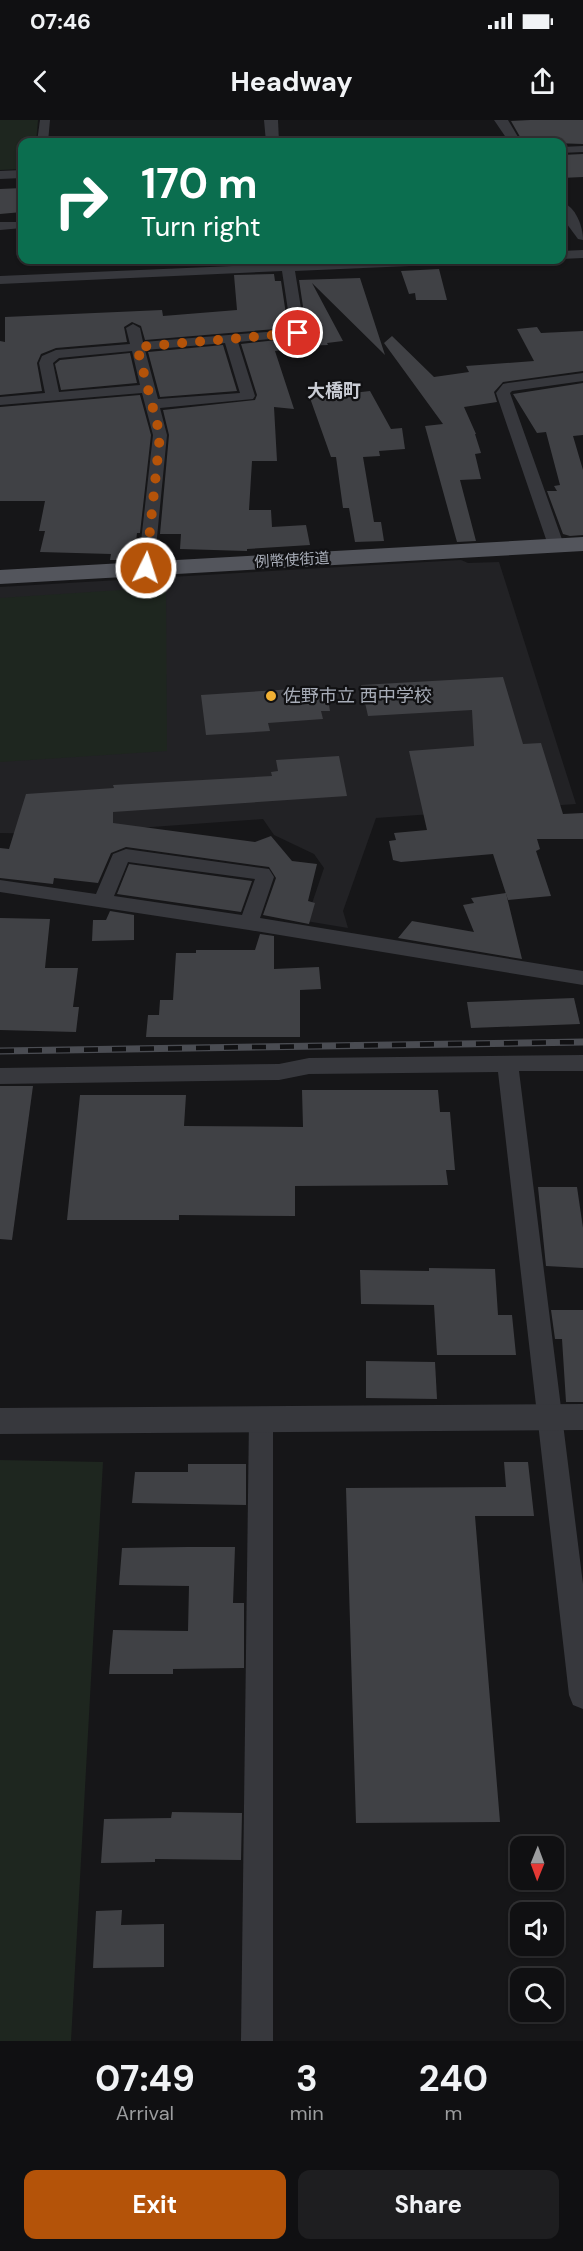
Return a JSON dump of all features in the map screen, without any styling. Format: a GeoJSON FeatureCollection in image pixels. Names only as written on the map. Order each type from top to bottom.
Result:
{"type":"FeatureCollection","features":[{"type":"Feature","properties":{"kind":"main road","name":"例幣使街道"},"geometry":{"type":"LineString","coordinates":[[0,577],[583,544]]}},
{"type":"Feature","properties":{"kind":"street"},"geometry":{"type":"LineString","coordinates":[[43,138],[45,120]]}},
{"type":"Feature","properties":{"kind":"street"},"geometry":{"type":"LineString","coordinates":[[271,120],[273,138]]}},
{"type":"Feature","properties":{"kind":"street"},"geometry":{"type":"LineString","coordinates":[[501,120],[512,138]]}},
{"type":"Feature","properties":{"kind":"street"},"geometry":{"type":"LineString","coordinates":[[566,150],[583,149]]}},
{"type":"Feature","properties":{"kind":"street"},"geometry":{"type":"LineString","coordinates":[[0,175],[18,174]]}},
{"type":"Feature","properties":{"kind":"street"},"geometry":{"type":"LineString","coordinates":[[566,213],[583,236]]}},
{"type":"Feature","properties":{"kind":"street"},"geometry":{"type":"LineString","coordinates":[[0,226],[18,225]]}},
{"type":"Feature","properties":{"kind":"street"},"geometry":{"type":"LineString","coordinates":[[566,255],[583,254]]}},
{"type":"Feature","properties":{"kind":"street"},"geometry":{"type":"LineString","coordinates":[[0,280],[271,264]]}},
{"type":"Feature","properties":{"kind":"street"},"geometry":{"type":"LineString","coordinates":[[53,396],[46,363],[51,356],[298,333],[288,264]]}},
{"type":"Feature","properties":{"kind":"street"},"geometry":{"type":"LineString","coordinates":[[133,328],[160,435],[146,568]]}},
{"type":"Feature","properties":{"kind":"street"},"geometry":{"type":"LineString","coordinates":[[153,405],[248,396],[230,339]]}},
{"type":"Feature","properties":{"kind":"street"},"geometry":{"type":"LineString","coordinates":[[556,545],[503,393],[508,387],[583,377]]}},
{"type":"Feature","properties":{"kind":"street"},"geometry":{"type":"LineString","coordinates":[[0,401],[149,388]]}},
{"type":"Feature","properties":{"kind":"street"},"geometry":{"type":"LineString","coordinates":[[102,902],[120,858],[126,855],[262,874],[265,878],[249,923]]}},
{"type":"Feature","properties":{"kind":"street"},"geometry":{"type":"LineString","coordinates":[[0,886],[249,923],[583,978]]}},
{"type":"Feature","properties":{"kind":"street"},"geometry":{"type":"LineString","coordinates":[[0,1076],[279,1072],[309,1066],[583,1063]]}},
{"type":"Feature","properties":{"kind":"street"},"geometry":{"type":"LineString","coordinates":[[508,1065],[583,1695]]}},
{"type":"Feature","properties":{"kind":"street"},"geometry":{"type":"LineString","coordinates":[[0,1421],[583,1418]]}},
{"type":"Feature","properties":{"kind":"street"},"geometry":{"type":"LineString","coordinates":[[257,2041],[261,1419]]}},
{"type":"Feature","properties":{"kind":"shaded area"},"geometry":{"type":"Polygon","coordinates":[[[0,120],[38,120],[36,138],[18,138],[18,169],[0,170],[0,120]]]}},
{"type":"Feature","properties":{"kind":"shaded area","name":"佐野市立 西中学校"},"geometry":{"type":"Polygon","coordinates":[[[461,560],[468,563],[499,562],[576,804],[376,818],[343,911],[348,928],[306,921],[324,868],[314,854],[274,835],[263,819],[54,834],[0,833],[0,587],[461,560]]]}},
{"type":"Feature","properties":{"kind":"shaded area"},"geometry":{"type":"Polygon","coordinates":[[[166,587],[167,751],[0,762],[0,598],[166,587]]]}},
{"type":"Feature","properties":{"kind":"shaded area"},"geometry":{"type":"Polygon","coordinates":[[[0,1460],[103,1462],[71,2041],[0,2041],[0,1460]]]}},
{"type":"Feature","properties":{"kind":"building"},"geometry":{"type":"Polygon","coordinates":[[[583,120],[583,144],[566,143],[566,138],[521,138],[511,121],[583,120]]]}},
{"type":"Feature","properties":{"kind":"building"},"geometry":{"type":"Polygon","coordinates":[[[583,154],[583,177],[566,178],[566,155],[583,154]]]}},
{"type":"Feature","properties":{"kind":"building"},"geometry":{"type":"Polygon","coordinates":[[[18,188],[18,212],[0,214],[0,189],[18,188]]]}},
{"type":"Feature","properties":{"kind":"building"},"geometry":{"type":"Polygon","coordinates":[[[439,269],[447,300],[416,300],[415,293],[409,294],[401,271],[439,269]]]}},
{"type":"Feature","properties":{"kind":"building"},"geometry":{"type":"Polygon","coordinates":[[[274,274],[275,281],[281,281],[288,328],[145,340],[141,326],[132,322],[124,327],[127,342],[56,348],[41,354],[37,363],[42,391],[0,395],[0,341],[5,342],[5,317],[162,310],[163,316],[237,310],[234,275],[274,274]]]}},
{"type":"Feature","properties":{"kind":"building"},"geometry":{"type":"Polygon","coordinates":[[[360,278],[385,355],[312,283],[343,341],[275,351],[294,409],[274,407],[277,461],[252,461],[249,510],[271,510],[272,527],[306,525],[310,545],[247,549],[247,551],[180,549],[181,534],[160,534],[169,435],[163,410],[255,400],[257,395],[241,344],[305,337],[307,333],[299,280],[360,278]]]}},
{"type":"Feature","properties":{"kind":"building"},"geometry":{"type":"Polygon","coordinates":[[[537,327],[541,333],[583,331],[583,371],[503,382],[494,392],[497,402],[464,407],[476,434],[481,453],[475,454],[481,479],[460,480],[476,541],[457,542],[425,426],[443,424],[384,343],[392,336],[434,377],[469,372],[466,366],[534,361],[517,329],[537,327]]]}},
{"type":"Feature","properties":{"kind":"building"},"geometry":{"type":"Polygon","coordinates":[[[223,345],[237,391],[160,397],[148,352],[223,345]]]}},
{"type":"Feature","properties":{"kind":"building"},"geometry":{"type":"Polygon","coordinates":[[[130,353],[137,383],[61,390],[55,364],[60,360],[130,353]]]}},
{"type":"Feature","properties":{"kind":"building"},"geometry":{"type":"Polygon","coordinates":[[[583,383],[583,435],[573,436],[583,470],[583,535],[570,536],[563,534],[547,491],[557,491],[554,486],[560,485],[546,432],[537,433],[513,394],[583,383]]]}},
{"type":"Feature","properties":{"kind":"building"},"geometry":{"type":"Polygon","coordinates":[[[370,391],[391,429],[402,428],[405,449],[379,451],[380,456],[363,457],[374,522],[381,522],[384,541],[355,542],[349,508],[343,508],[336,457],[331,457],[310,398],[370,391]]]}},
{"type":"Feature","properties":{"kind":"building"},"geometry":{"type":"Polygon","coordinates":[[[140,395],[151,435],[140,533],[137,533],[134,560],[110,560],[111,554],[40,552],[45,531],[39,531],[45,501],[0,501],[0,407],[140,395]]]}},
{"type":"Feature","properties":{"kind":"building"},"geometry":{"type":"Polygon","coordinates":[[[503,677],[523,744],[541,743],[563,814],[583,813],[583,839],[537,839],[540,849],[536,851],[551,896],[508,900],[493,854],[401,862],[393,860],[389,841],[396,840],[394,833],[427,830],[409,751],[474,746],[472,710],[368,716],[361,685],[503,677]]]}},
{"type":"Feature","properties":{"kind":"building"},"geometry":{"type":"Polygon","coordinates":[[[326,687],[330,711],[321,711],[323,719],[268,723],[270,731],[206,735],[201,695],[326,687]]]}},
{"type":"Feature","properties":{"kind":"building"},"geometry":{"type":"Polygon","coordinates":[[[339,756],[347,796],[113,812],[113,823],[255,842],[271,836],[292,861],[317,864],[308,901],[315,903],[309,924],[263,915],[276,878],[269,867],[126,847],[111,853],[98,883],[54,878],[53,884],[0,878],[0,848],[9,849],[26,794],[114,788],[113,785],[272,776],[271,772],[278,771],[276,760],[339,756]]]}},
{"type":"Feature","properties":{"kind":"building"},"geometry":{"type":"Polygon","coordinates":[[[129,864],[252,881],[241,912],[117,894],[129,864]]]}},
{"type":"Feature","properties":{"kind":"building"},"geometry":{"type":"Polygon","coordinates":[[[506,893],[522,959],[398,938],[412,921],[474,932],[463,905],[474,903],[471,898],[506,893]]]}},
{"type":"Feature","properties":{"kind":"building"},"geometry":{"type":"Polygon","coordinates":[[[110,911],[134,915],[134,940],[92,941],[93,920],[106,920],[110,911]]]}},
{"type":"Feature","properties":{"kind":"building"},"geometry":{"type":"Polygon","coordinates":[[[0,918],[50,919],[45,968],[78,968],[73,1007],[79,1007],[76,1032],[0,1030],[0,918]]]}},
{"type":"Feature","properties":{"kind":"building"},"geometry":{"type":"Polygon","coordinates":[[[260,934],[274,936],[274,969],[319,967],[321,989],[300,990],[300,1037],[146,1037],[148,1015],[159,1015],[160,1000],[173,1000],[176,953],[196,953],[196,950],[255,950],[260,934]]]}},
{"type":"Feature","properties":{"kind":"building"},"geometry":{"type":"Polygon","coordinates":[[[574,998],[580,1024],[471,1028],[467,1002],[574,998]]]}},
{"type":"Feature","properties":{"kind":"building"},"geometry":{"type":"Polygon","coordinates":[[[0,1086],[33,1086],[12,1240],[0,1239],[0,1086]]]}},
{"type":"Feature","properties":{"kind":"building"},"geometry":{"type":"Polygon","coordinates":[[[302,1090],[438,1090],[440,1112],[450,1112],[455,1170],[446,1170],[448,1185],[295,1186],[295,1216],[179,1215],[179,1220],[67,1220],[80,1095],[186,1095],[184,1126],[303,1127],[302,1090]]]}},
{"type":"Feature","properties":{"kind":"building"},"geometry":{"type":"Polygon","coordinates":[[[538,1187],[577,1187],[583,1228],[583,1268],[546,1266],[538,1187]]]}},
{"type":"Feature","properties":{"kind":"building"},"geometry":{"type":"Polygon","coordinates":[[[429,1268],[495,1269],[498,1315],[512,1315],[516,1355],[437,1355],[434,1305],[361,1304],[360,1270],[429,1271],[429,1268]]]}},
{"type":"Feature","properties":{"kind":"building"},"geometry":{"type":"Polygon","coordinates":[[[551,1310],[583,1310],[583,1402],[566,1402],[562,1339],[555,1339],[551,1310]]]}},
{"type":"Feature","properties":{"kind":"building"},"geometry":{"type":"Polygon","coordinates":[[[366,1361],[435,1362],[437,1399],[366,1398],[366,1361]]]}},
{"type":"Feature","properties":{"kind":"building"},"geometry":{"type":"Polygon","coordinates":[[[504,1462],[528,1462],[534,1516],[475,1516],[500,1822],[356,1823],[346,1488],[506,1487],[504,1462]]]}},
{"type":"Feature","properties":{"kind":"building"},"geometry":{"type":"Polygon","coordinates":[[[188,1464],[246,1464],[246,1505],[132,1503],[135,1472],[188,1472],[188,1464]]]}},
{"type":"Feature","properties":{"kind":"building"},"geometry":{"type":"Polygon","coordinates":[[[235,1547],[233,1603],[244,1603],[244,1668],[173,1669],[173,1674],[109,1674],[113,1630],[188,1631],[189,1586],[119,1585],[122,1548],[235,1547]]]}},
{"type":"Feature","properties":{"kind":"building"},"geometry":{"type":"Polygon","coordinates":[[[172,1812],[242,1813],[241,1860],[155,1859],[155,1862],[101,1863],[104,1819],[171,1818],[172,1812]]]}},
{"type":"Feature","properties":{"kind":"building"},"geometry":{"type":"Polygon","coordinates":[[[122,1910],[121,1925],[164,1924],[164,1967],[93,1968],[96,1911],[122,1910]]]}},
{"type":"Feature","properties":{"kind":"railway"},"geometry":{"type":"LineString","coordinates":[[0,1051],[583,1042]]}},
{"type":"Feature","properties":{"kind":"place","name":"佐野市立 西中学校"},"geometry":{"type":"Point","coordinates":[271,696]}},
{"type":"Feature","properties":{"kind":"district","name":"大橋町"},"geometry":{"type":"Point","coordinates":[334,391]}},
{"type":"Feature","properties":{"kind":"route"},"geometry":{"type":"LineString","coordinates":[[146,568],[160,435],[137,347],[298,333]]}}]}
